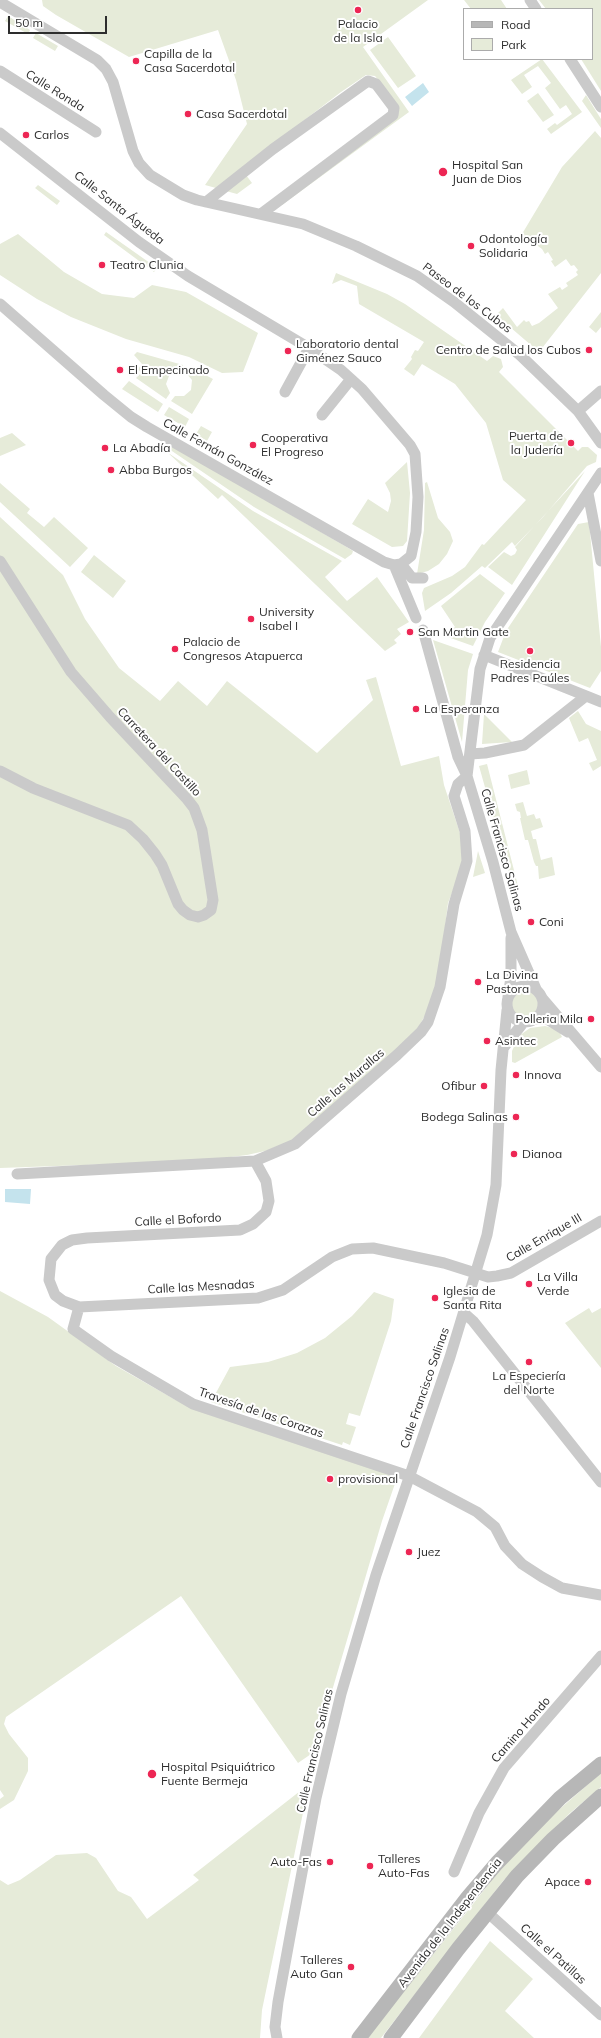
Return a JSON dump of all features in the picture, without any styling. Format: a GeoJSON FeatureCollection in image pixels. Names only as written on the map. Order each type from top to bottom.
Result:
{"type":"FeatureCollection","features":[{"type":"Feature","properties":{"kind":"main road","name":"Avenida de la Independencia"},"geometry":{"type":"LineString","coordinates":[[359,2038],[468,1897],[497,1863],[560,1798],[601,1764]]}},
{"type":"Feature","properties":{"kind":"main road","name":"Avenida de la Independencia"},"geometry":{"type":"LineString","coordinates":[[391,2038],[487,1912],[517,1876],[553,1839],[601,1796]]}},
{"type":"Feature","properties":{"kind":"street","name":"Paseo de los Cubos"},"geometry":{"type":"LineString","coordinates":[[3,3],[97,60],[106,69],[113,82],[133,151],[139,163],[150,175],[183,195],[206,202],[303,224],[356,246],[417,276],[476,319],[520,355],[578,411],[601,443]]}},
{"type":"Feature","properties":{"kind":"street"},"geometry":{"type":"LineString","coordinates":[[571,60],[601,107]]}},
{"type":"Feature","properties":{"kind":"street","name":"Calle Ronda"},"geometry":{"type":"LineString","coordinates":[[0,71],[96,132]]}},
{"type":"Feature","properties":{"kind":"street"},"geometry":{"type":"LineString","coordinates":[[206,202],[273,149],[368,81],[376,84],[394,108],[393,115],[261,214]]}},
{"type":"Feature","properties":{"kind":"street","name":"Calle Santa Águeda"},"geometry":{"type":"LineString","coordinates":[[0,133],[139,242],[188,276],[309,348],[351,379],[388,418],[410,445],[415,454],[418,497],[416,532],[411,556],[398,565]]}},
{"type":"Feature","properties":{"kind":"street","name":"Calle Fernán González"},"geometry":{"type":"LineString","coordinates":[[3,308],[131,417],[384,562],[398,565]]}},
{"type":"Feature","properties":{"kind":"street"},"geometry":{"type":"LineString","coordinates":[[285,392],[309,348]]}},
{"type":"Feature","properties":{"kind":"street"},"geometry":{"type":"LineString","coordinates":[[322,415],[351,379]]}},
{"type":"Feature","properties":{"kind":"street"},"geometry":{"type":"LineString","coordinates":[[578,411],[601,391]]}},
{"type":"Feature","properties":{"kind":"street"},"geometry":{"type":"LineString","coordinates":[[586,696],[524,745],[485,753],[470,754],[484,655],[490,638],[506,612],[601,474]]}},
{"type":"Feature","properties":{"kind":"street"},"geometry":{"type":"LineString","coordinates":[[588,493],[601,561]]}},
{"type":"Feature","properties":{"kind":"street","name":"Carretera del Castillo"},"geometry":{"type":"LineString","coordinates":[[0,561],[70,672],[194,808],[202,830],[213,900],[210,910],[204,915],[198,917],[190,915],[183,910],[178,904],[162,866],[155,854],[143,839],[128,825],[33,788],[0,771]]}},
{"type":"Feature","properties":{"kind":"street"},"geometry":{"type":"LineString","coordinates":[[398,565],[412,578],[423,578]]}},
{"type":"Feature","properties":{"kind":"street"},"geometry":{"type":"LineString","coordinates":[[398,565],[416,618]]}},
{"type":"Feature","properties":{"kind":"street","name":"Calle Francisco Salinas"},"geometry":{"type":"LineString","coordinates":[[422,630],[458,757],[468,776],[493,862],[511,932],[539,993],[601,1067]]}},
{"type":"Feature","properties":{"kind":"street"},"geometry":{"type":"LineString","coordinates":[[484,655],[601,702]]}},
{"type":"Feature","properties":{"kind":"street","name":"Calle Francisco Salinas"},"geometry":{"type":"LineString","coordinates":[[468,776],[470,754]]}},
{"type":"Feature","properties":{"kind":"street","name":"Calle las Murallas"},"geometry":{"type":"LineString","coordinates":[[17,1174],[255,1161],[295,1144],[397,1055],[421,1032],[428,1022],[440,987],[454,904],[467,861],[465,832],[454,796],[458,784],[468,776]]}},
{"type":"Feature","properties":{"kind":"street","name":"Calle Francisco Salinas"},"geometry":{"type":"LineString","coordinates":[[277,2038],[277,2014],[283,1974],[315,1806],[331,1733],[376,1575],[464,1313],[487,1235],[496,1185],[507,1004],[511,977],[511,932]]}},
{"type":"Feature","properties":{"kind":"street"},"geometry":{"type":"LineString","coordinates":[[523,1023],[513,1019],[507,1004],[513,991],[522,986],[539,993],[543,1009],[536,1019]]}},
{"type":"Feature","properties":{"kind":"street"},"geometry":{"type":"LineString","coordinates":[[504,1048],[523,1023],[536,1019],[547,1019],[574,1036]]}},
{"type":"Feature","properties":{"kind":"street","name":"Calle el Bofordo"},"geometry":{"type":"LineString","coordinates":[[49,1272],[55,1252],[72,1240],[240,1230],[247,1228],[260,1219],[266,1212],[269,1201],[266,1181],[255,1161]]}},
{"type":"Feature","properties":{"kind":"street","name":"Calle Enrique III"},"geometry":{"type":"LineString","coordinates":[[476,1272],[488,1277],[511,1273],[601,1221]]}},
{"type":"Feature","properties":{"kind":"street","name":"Calle las Mesnadas"},"geometry":{"type":"LineString","coordinates":[[49,1272],[49,1280],[55,1295],[63,1301],[79,1306],[258,1298],[282,1290],[332,1257],[352,1249],[373,1248],[391,1250],[476,1272]]}},
{"type":"Feature","properties":{"kind":"street","name":"Travesía de las Corazas"},"geometry":{"type":"LineString","coordinates":[[79,1306],[73,1329],[111,1356],[193,1404],[409,1476]]}},
{"type":"Feature","properties":{"kind":"street"},"geometry":{"type":"LineString","coordinates":[[464,1313],[473,1321],[599,1475]]}},
{"type":"Feature","properties":{"kind":"street"},"geometry":{"type":"LineString","coordinates":[[409,1476],[477,1512],[495,1527],[505,1546],[522,1564],[542,1577],[562,1588],[601,1595]]}},
{"type":"Feature","properties":{"kind":"street","name":"Camino Hondo"},"geometry":{"type":"LineString","coordinates":[[454,1872],[479,1813],[504,1768],[601,1656]]}},
{"type":"Feature","properties":{"kind":"street","name":"Calle el Patillas"},"geometry":{"type":"LineString","coordinates":[[487,1912],[601,2015]]}},
{"type":"Feature","properties":{"kind":"green space"},"geometry":{"type":"Polygon","coordinates":[[[42,0],[428,0],[363,47],[409,112],[282,205],[279,204],[397,115],[389,93],[375,76],[366,75],[341,92],[216,188],[205,185],[247,124],[236,80],[218,30],[129,57],[56,15],[43,6],[42,0]]]}},
{"type":"Feature","properties":{"kind":"green space"},"geometry":{"type":"Polygon","coordinates":[[[464,0],[501,0],[506,8],[470,8],[464,0]]]}},
{"type":"Feature","properties":{"kind":"green space"},"geometry":{"type":"Polygon","coordinates":[[[539,0],[601,0],[601,91],[582,60],[593,60],[593,8],[545,8],[539,0]]]}},
{"type":"Feature","properties":{"kind":"green space"},"geometry":{"type":"Polygon","coordinates":[[[8,16],[30,30],[28,34],[5,21],[8,16]]]}},
{"type":"Feature","properties":{"kind":"green space"},"geometry":{"type":"Polygon","coordinates":[[[36,33],[58,46],[55,51],[33,38],[36,33]]]}},
{"type":"Feature","properties":{"kind":"green space"},"geometry":{"type":"Polygon","coordinates":[[[388,37],[416,76],[398,88],[370,50],[388,37]]]}},
{"type":"Feature","properties":{"kind":"green space"},"geometry":{"type":"Polygon","coordinates":[[[543,60],[582,112],[551,134],[547,129],[555,123],[557,125],[572,114],[566,105],[560,109],[545,88],[551,83],[538,66],[524,75],[532,87],[522,94],[511,80],[543,60]]]}},
{"type":"Feature","properties":{"kind":"green space"},"geometry":{"type":"Polygon","coordinates":[[[538,93],[554,115],[543,122],[527,101],[538,93]]]}},
{"type":"Feature","properties":{"kind":"green space"},"geometry":{"type":"Polygon","coordinates":[[[586,95],[601,119],[601,128],[582,101],[586,95]]]}},
{"type":"Feature","properties":{"kind":"green space"},"geometry":{"type":"Polygon","coordinates":[[[595,131],[601,138],[601,273],[539,352],[496,315],[503,308],[517,327],[524,320],[526,322],[529,321],[532,326],[539,323],[558,308],[548,294],[560,287],[562,290],[568,286],[566,283],[578,275],[576,272],[578,270],[574,265],[571,266],[566,259],[555,267],[548,252],[545,254],[542,249],[522,234],[562,167],[595,131]]]}},
{"type":"Feature","properties":{"kind":"green space"},"geometry":{"type":"Polygon","coordinates":[[[246,175],[252,183],[237,194],[226,191],[246,175]]]}},
{"type":"Feature","properties":{"kind":"green space"},"geometry":{"type":"Polygon","coordinates":[[[38,185],[60,201],[57,205],[35,188],[38,185]]]}},
{"type":"Feature","properties":{"kind":"green space"},"geometry":{"type":"Polygon","coordinates":[[[106,232],[157,268],[154,272],[104,235],[106,232]]]}},
{"type":"Feature","properties":{"kind":"green space"},"geometry":{"type":"Polygon","coordinates":[[[18,234],[64,272],[102,294],[134,298],[152,285],[186,292],[258,333],[243,372],[222,373],[189,357],[126,339],[71,317],[37,299],[0,275],[0,244],[18,234]]]}},
{"type":"Feature","properties":{"kind":"green space"},"geometry":{"type":"Polygon","coordinates":[[[336,273],[387,294],[405,304],[487,361],[493,356],[501,359],[503,367],[499,372],[578,451],[582,447],[588,447],[597,455],[596,462],[587,466],[543,517],[515,546],[512,542],[485,568],[482,566],[451,593],[425,611],[422,593],[424,588],[452,576],[465,567],[482,544],[484,545],[526,500],[503,480],[486,423],[455,384],[422,364],[414,376],[404,369],[412,359],[411,357],[415,350],[418,351],[424,342],[359,304],[357,286],[341,280],[332,284],[336,273]]]}},
{"type":"Feature","properties":{"kind":"green space"},"geometry":{"type":"Polygon","coordinates":[[[601,312],[601,327],[596,333],[589,327],[601,312]]]}},
{"type":"Feature","properties":{"kind":"green space"},"geometry":{"type":"Polygon","coordinates":[[[137,352],[183,365],[180,371],[176,371],[169,376],[166,384],[170,393],[166,399],[136,378],[141,373],[138,369],[142,364],[134,355],[137,352]]]}},
{"type":"Feature","properties":{"kind":"green space"},"geometry":{"type":"Polygon","coordinates":[[[190,367],[213,379],[192,414],[171,401],[175,396],[184,396],[191,390],[192,380],[186,373],[190,367]]]}},
{"type":"Feature","properties":{"kind":"green space"},"geometry":{"type":"Polygon","coordinates":[[[129,381],[163,404],[158,412],[122,389],[129,381]]]}},
{"type":"Feature","properties":{"kind":"green space"},"geometry":{"type":"Polygon","coordinates":[[[169,407],[189,419],[185,427],[164,415],[169,407]]]}},
{"type":"Feature","properties":{"kind":"green space"},"geometry":{"type":"Polygon","coordinates":[[[201,426],[212,432],[207,441],[196,434],[201,426]]]}},
{"type":"Feature","properties":{"kind":"green space"},"geometry":{"type":"Polygon","coordinates":[[[12,433],[26,445],[0,456],[0,438],[12,433]]]}},
{"type":"Feature","properties":{"kind":"green space"},"geometry":{"type":"Polygon","coordinates":[[[170,447],[175,448],[345,546],[353,551],[352,554],[345,559],[254,507],[169,449],[170,447]]]}},
{"type":"Feature","properties":{"kind":"green space"},"geometry":{"type":"Polygon","coordinates":[[[167,452],[253,511],[342,561],[325,577],[347,601],[377,577],[409,622],[397,629],[401,634],[394,640],[397,643],[385,651],[222,495],[218,499],[167,452]]]}},
{"type":"Feature","properties":{"kind":"green space"},"geometry":{"type":"Polygon","coordinates":[[[407,462],[410,493],[407,541],[403,546],[392,547],[352,524],[368,499],[388,512],[391,501],[390,493],[385,483],[407,462]]]}},
{"type":"Feature","properties":{"kind":"green space"},"geometry":{"type":"Polygon","coordinates":[[[585,471],[512,585],[488,567],[504,552],[511,556],[515,554],[517,550],[515,547],[585,471]]]}},
{"type":"Feature","properties":{"kind":"green space"},"geometry":{"type":"Polygon","coordinates":[[[427,482],[438,518],[450,532],[453,541],[447,554],[439,564],[428,571],[417,574],[424,530],[425,483],[427,482]]]}},
{"type":"Feature","properties":{"kind":"green space"},"geometry":{"type":"Polygon","coordinates":[[[0,483],[30,509],[27,513],[44,527],[54,517],[88,548],[70,567],[0,502],[0,483]]]}},
{"type":"Feature","properties":{"kind":"green space"},"geometry":{"type":"Polygon","coordinates":[[[0,517],[63,575],[85,619],[119,668],[160,701],[178,681],[207,706],[227,681],[317,753],[373,700],[366,680],[376,677],[401,766],[439,756],[444,785],[463,842],[463,865],[448,903],[438,984],[428,1010],[418,1028],[388,1059],[294,1139],[274,1149],[247,1155],[198,1161],[0,1168],[0,517]]]}},
{"type":"Feature","properties":{"kind":"green space"},"geometry":{"type":"Polygon","coordinates":[[[589,522],[601,647],[601,671],[590,688],[498,652],[506,631],[578,524],[589,522]]]}},
{"type":"Feature","properties":{"kind":"green space"},"geometry":{"type":"Polygon","coordinates":[[[94,555],[126,581],[113,598],[81,572],[94,555]]]}},
{"type":"Feature","properties":{"kind":"green space"},"geometry":{"type":"Polygon","coordinates":[[[480,574],[505,593],[485,622],[473,646],[445,636],[455,627],[441,606],[480,574]]]}},
{"type":"Feature","properties":{"kind":"green space"},"geometry":{"type":"Polygon","coordinates":[[[433,640],[473,654],[468,670],[462,742],[433,640]]]}},
{"type":"Feature","properties":{"kind":"green space"},"geometry":{"type":"Polygon","coordinates":[[[578,711],[586,724],[601,731],[601,766],[593,771],[589,763],[597,760],[588,738],[579,742],[569,718],[578,711]]]}},
{"type":"Feature","properties":{"kind":"green space"},"geometry":{"type":"Polygon","coordinates":[[[484,714],[512,742],[482,744],[484,714]]]}},
{"type":"Feature","properties":{"kind":"green space"},"geometry":{"type":"Polygon","coordinates":[[[487,764],[518,886],[513,887],[479,766],[487,764]]]}},
{"type":"Feature","properties":{"kind":"green space"},"geometry":{"type":"Polygon","coordinates":[[[527,770],[530,784],[511,789],[508,775],[527,770]]]}},
{"type":"Feature","properties":{"kind":"green space"},"geometry":{"type":"Polygon","coordinates":[[[523,802],[527,816],[534,814],[536,819],[540,818],[543,827],[531,831],[533,839],[536,839],[541,860],[552,857],[555,875],[539,879],[538,866],[536,866],[534,862],[528,840],[525,840],[520,812],[517,811],[515,804],[523,802]]]}},
{"type":"Feature","properties":{"kind":"green space"},"geometry":{"type":"Polygon","coordinates":[[[478,851],[485,873],[473,877],[478,851]]]}},
{"type":"Feature","properties":{"kind":"green space"},"geometry":{"type":"Polygon","coordinates":[[[524,990],[534,994],[538,1004],[534,1014],[524,1018],[514,1014],[510,1004],[514,994],[524,990]]]}},
{"type":"Feature","properties":{"kind":"green space"},"geometry":{"type":"Polygon","coordinates":[[[545,1026],[560,1033],[562,1037],[515,1063],[512,1062],[512,1051],[519,1036],[530,1028],[545,1026]]]}},
{"type":"Feature","properties":{"kind":"green space"},"geometry":{"type":"Polygon","coordinates":[[[0,1291],[48,1317],[116,1366],[174,1399],[210,1415],[398,1475],[382,1521],[314,1752],[298,1763],[181,1596],[6,1717],[4,1724],[9,1734],[28,1758],[28,1771],[14,1800],[0,1809],[0,1799],[4,1796],[0,1790],[0,1291]]]}},
{"type":"Feature","properties":{"kind":"green space"},"geometry":{"type":"Polygon","coordinates":[[[374,1292],[394,1299],[391,1321],[360,1416],[349,1413],[346,1424],[356,1427],[350,1445],[343,1442],[342,1445],[211,1402],[230,1367],[268,1362],[297,1353],[325,1338],[352,1316],[374,1292]]]}},
{"type":"Feature","properties":{"kind":"green space"},"geometry":{"type":"Polygon","coordinates":[[[589,1308],[592,1313],[601,1308],[601,1368],[565,1323],[589,1308]]]}},
{"type":"Feature","properties":{"kind":"green space"},"geometry":{"type":"Polygon","coordinates":[[[601,1773],[601,1787],[570,1813],[503,1881],[381,2038],[367,2038],[507,1861],[554,1814],[601,1773]]]}},
{"type":"Feature","properties":{"kind":"green space"},"geometry":{"type":"Polygon","coordinates":[[[309,1784],[262,2010],[260,2038],[0,2038],[0,1880],[8,1885],[20,1880],[56,1855],[87,1853],[96,1858],[118,1891],[131,1897],[147,1919],[199,1880],[193,1875],[309,1784]]]}},
{"type":"Feature","properties":{"kind":"green space"},"geometry":{"type":"Polygon","coordinates":[[[490,1941],[533,1979],[505,2011],[534,2038],[419,2038],[490,1941]]]}},
{"type":"Feature","properties":{"kind":"water"},"geometry":{"type":"Polygon","coordinates":[[[423,83],[429,92],[412,106],[405,97],[423,83]]]}},
{"type":"Feature","properties":{"kind":"water"},"geometry":{"type":"Polygon","coordinates":[[[5,1189],[31,1189],[30,1204],[5,1202],[5,1189]]]}},
{"type":"Feature","properties":{"kind":"place","name":"Palacio de la Isla"},"geometry":{"type":"Point","coordinates":[358,10]}},
{"type":"Feature","properties":{"kind":"place","name":"Capilla de la Casa Sacerdotal"},"geometry":{"type":"Point","coordinates":[136,61]}},
{"type":"Feature","properties":{"kind":"place","name":"Casa Sacerdotal"},"geometry":{"type":"Point","coordinates":[188,114]}},
{"type":"Feature","properties":{"kind":"place","name":"Carlos"},"geometry":{"type":"Point","coordinates":[26,135]}},
{"type":"Feature","properties":{"kind":"place","name":"Hospital San Juan de Dios"},"geometry":{"type":"Point","coordinates":[443,172]}},
{"type":"Feature","properties":{"kind":"place","name":"Odontología Solidaria"},"geometry":{"type":"Point","coordinates":[471,246]}},
{"type":"Feature","properties":{"kind":"place","name":"Teatro Clunia"},"geometry":{"type":"Point","coordinates":[102,265]}},
{"type":"Feature","properties":{"kind":"place","name":"Centro de Salud los Cubos"},"geometry":{"type":"Point","coordinates":[589,350]}},
{"type":"Feature","properties":{"kind":"place","name":"Laboratorio dental Giménez Sauco"},"geometry":{"type":"Point","coordinates":[288,351]}},
{"type":"Feature","properties":{"kind":"place","name":"El Empecinado"},"geometry":{"type":"Point","coordinates":[120,370]}},
{"type":"Feature","properties":{"kind":"place","name":"Puerta de la Judería"},"geometry":{"type":"Point","coordinates":[571,443]}},
{"type":"Feature","properties":{"kind":"place","name":"Cooperativa El Progreso"},"geometry":{"type":"Point","coordinates":[253,445]}},
{"type":"Feature","properties":{"kind":"place","name":"La Abadía"},"geometry":{"type":"Point","coordinates":[105,448]}},
{"type":"Feature","properties":{"kind":"place","name":"Abba Burgos"},"geometry":{"type":"Point","coordinates":[111,470]}},
{"type":"Feature","properties":{"kind":"place","name":"University Isabel I"},"geometry":{"type":"Point","coordinates":[251,619]}},
{"type":"Feature","properties":{"kind":"place","name":"San Martin Gate"},"geometry":{"type":"Point","coordinates":[410,632]}},
{"type":"Feature","properties":{"kind":"place","name":"Palacio de Congresos Atapuerca"},"geometry":{"type":"Point","coordinates":[175,649]}},
{"type":"Feature","properties":{"kind":"place","name":"Residencia Padres Paúles"},"geometry":{"type":"Point","coordinates":[530,651]}},
{"type":"Feature","properties":{"kind":"place","name":"La Esperanza"},"geometry":{"type":"Point","coordinates":[416,709]}},
{"type":"Feature","properties":{"kind":"place","name":"Coni"},"geometry":{"type":"Point","coordinates":[531,922]}},
{"type":"Feature","properties":{"kind":"place","name":"La Divina Pastora"},"geometry":{"type":"Point","coordinates":[478,982]}},
{"type":"Feature","properties":{"kind":"place","name":"Polleria Mila"},"geometry":{"type":"Point","coordinates":[591,1019]}},
{"type":"Feature","properties":{"kind":"place","name":"Asintec"},"geometry":{"type":"Point","coordinates":[487,1041]}},
{"type":"Feature","properties":{"kind":"place","name":"Innova"},"geometry":{"type":"Point","coordinates":[516,1075]}},
{"type":"Feature","properties":{"kind":"place","name":"Ofibur"},"geometry":{"type":"Point","coordinates":[484,1086]}},
{"type":"Feature","properties":{"kind":"place","name":"Bodega Salinas"},"geometry":{"type":"Point","coordinates":[516,1117]}},
{"type":"Feature","properties":{"kind":"place","name":"Dianoa"},"geometry":{"type":"Point","coordinates":[514,1154]}},
{"type":"Feature","properties":{"kind":"place","name":"La Villa Verde"},"geometry":{"type":"Point","coordinates":[529,1284]}},
{"type":"Feature","properties":{"kind":"place","name":"Iglesia de Santa Rita"},"geometry":{"type":"Point","coordinates":[435,1298]}},
{"type":"Feature","properties":{"kind":"place","name":"La Especiería del Norte"},"geometry":{"type":"Point","coordinates":[529,1362]}},
{"type":"Feature","properties":{"kind":"place","name":"provisional"},"geometry":{"type":"Point","coordinates":[330,1479]}},
{"type":"Feature","properties":{"kind":"place","name":"Juez"},"geometry":{"type":"Point","coordinates":[409,1552]}},
{"type":"Feature","properties":{"kind":"place","name":"Hospital Psiquiátrico Fuente Bermeja"},"geometry":{"type":"Point","coordinates":[152,1774]}},
{"type":"Feature","properties":{"kind":"place","name":"Auto-Fas"},"geometry":{"type":"Point","coordinates":[330,1862]}},
{"type":"Feature","properties":{"kind":"place","name":"Talleres Auto-Fas"},"geometry":{"type":"Point","coordinates":[370,1866]}},
{"type":"Feature","properties":{"kind":"place","name":"Apace"},"geometry":{"type":"Point","coordinates":[588,1882]}},
{"type":"Feature","properties":{"kind":"place","name":"Talleres Auto Gan"},"geometry":{"type":"Point","coordinates":[351,1967]}}]}
